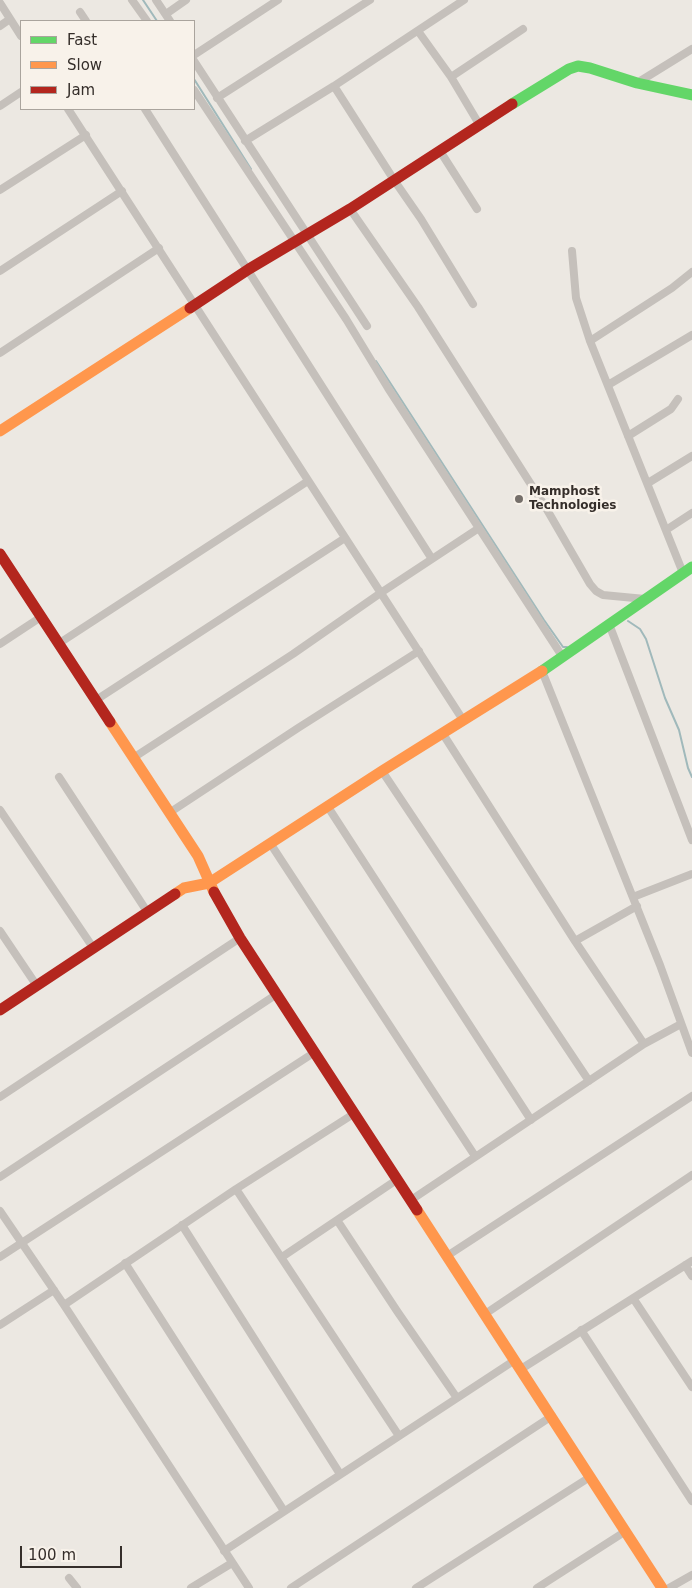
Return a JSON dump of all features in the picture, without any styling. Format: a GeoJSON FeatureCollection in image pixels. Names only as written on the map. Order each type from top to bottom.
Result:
{"type":"FeatureCollection","features":[{"type":"Feature","properties":{"kind":"street"},"geometry":{"type":"LineString","coordinates":[[132,0],[146,20]]}},
{"type":"Feature","properties":{"kind":"street"},"geometry":{"type":"LineString","coordinates":[[156,0],[168,18],[186,0]]}},
{"type":"Feature","properties":{"kind":"street"},"geometry":{"type":"LineString","coordinates":[[195,54],[278,0]]}},
{"type":"Feature","properties":{"kind":"street"},"geometry":{"type":"LineString","coordinates":[[217,98],[370,0]]}},
{"type":"Feature","properties":{"kind":"street"},"geometry":{"type":"LineString","coordinates":[[245,141],[334,86],[464,0]]}},
{"type":"Feature","properties":{"kind":"street"},"geometry":{"type":"LineString","coordinates":[[0,3],[20,34]]}},
{"type":"Feature","properties":{"kind":"street"},"geometry":{"type":"LineString","coordinates":[[80,12],[85,20]]}},
{"type":"Feature","properties":{"kind":"street"},"geometry":{"type":"LineString","coordinates":[[0,26],[10,19]]}},
{"type":"Feature","properties":{"kind":"street"},"geometry":{"type":"LineString","coordinates":[[451,77],[523,29]]}},
{"type":"Feature","properties":{"kind":"street"},"geometry":{"type":"LineString","coordinates":[[418,31],[451,77],[479,124]]}},
{"type":"Feature","properties":{"kind":"street"},"geometry":{"type":"LineString","coordinates":[[637,83],[692,49]]}},
{"type":"Feature","properties":{"kind":"street"},"geometry":{"type":"LineString","coordinates":[[195,63],[368,326]]}},
{"type":"Feature","properties":{"kind":"street"},"geometry":{"type":"LineString","coordinates":[[0,431],[249,270],[350,209],[479,124],[569,69],[578,66],[590,68],[637,83],[692,95]]}},
{"type":"Feature","properties":{"kind":"street"},"geometry":{"type":"LineString","coordinates":[[334,86],[394,180],[421,218],[473,304]]}},
{"type":"Feature","properties":{"kind":"street"},"geometry":{"type":"LineString","coordinates":[[195,92],[295,242],[562,656]]}},
{"type":"Feature","properties":{"kind":"street"},"geometry":{"type":"LineString","coordinates":[[0,106],[20,93]]}},
{"type":"Feature","properties":{"kind":"street"},"geometry":{"type":"LineString","coordinates":[[69,110],[463,720]]}},
{"type":"Feature","properties":{"kind":"street"},"geometry":{"type":"LineString","coordinates":[[146,110],[432,559]]}},
{"type":"Feature","properties":{"kind":"street"},"geometry":{"type":"LineString","coordinates":[[0,190],[86,135]]}},
{"type":"Feature","properties":{"kind":"street"},"geometry":{"type":"LineString","coordinates":[[440,151],[477,209]]}},
{"type":"Feature","properties":{"kind":"street"},"geometry":{"type":"LineString","coordinates":[[0,270],[122,191]]}},
{"type":"Feature","properties":{"kind":"street"},"geometry":{"type":"LineString","coordinates":[[350,209],[424,315],[546,508],[590,584],[603,595],[645,599]]}},
{"type":"Feature","properties":{"kind":"street"},"geometry":{"type":"LineString","coordinates":[[0,353],[159,248]]}},
{"type":"Feature","properties":{"kind":"street"},"geometry":{"type":"LineString","coordinates":[[0,1010],[184,888],[209,883],[382,771],[542,671],[687,570],[666,530],[590,341],[576,298],[572,251]]}},
{"type":"Feature","properties":{"kind":"street"},"geometry":{"type":"LineString","coordinates":[[590,341],[672,288],[692,272]]}},
{"type":"Feature","properties":{"kind":"street"},"geometry":{"type":"LineString","coordinates":[[608,385],[692,335]]}},
{"type":"Feature","properties":{"kind":"street"},"geometry":{"type":"LineString","coordinates":[[628,436],[671,409],[678,399]]}},
{"type":"Feature","properties":{"kind":"street"},"geometry":{"type":"LineString","coordinates":[[648,483],[692,456]]}},
{"type":"Feature","properties":{"kind":"street"},"geometry":{"type":"LineString","coordinates":[[58,644],[308,481]]}},
{"type":"Feature","properties":{"kind":"street"},"geometry":{"type":"LineString","coordinates":[[666,530],[692,513]]}},
{"type":"Feature","properties":{"kind":"street"},"geometry":{"type":"LineString","coordinates":[[133,758],[479,528]]}},
{"type":"Feature","properties":{"kind":"street"},"geometry":{"type":"LineString","coordinates":[[96,700],[345,538]]}},
{"type":"Feature","properties":{"kind":"street"},"geometry":{"type":"LineString","coordinates":[[0,554],[4,568],[41,617],[198,856],[209,883],[240,938],[355,1112],[662,1588]]}},
{"type":"Feature","properties":{"kind":"street"},"geometry":{"type":"LineString","coordinates":[[0,644],[41,617]]}},
{"type":"Feature","properties":{"kind":"street"},"geometry":{"type":"LineString","coordinates":[[609,624],[692,840]]}},
{"type":"Feature","properties":{"kind":"street"},"geometry":{"type":"LineString","coordinates":[[169,813],[419,651]]}},
{"type":"Feature","properties":{"kind":"street"},"geometry":{"type":"LineString","coordinates":[[542,671],[637,906],[692,1053]]}},
{"type":"Feature","properties":{"kind":"street"},"geometry":{"type":"LineString","coordinates":[[443,734],[575,941],[644,1044]]}},
{"type":"Feature","properties":{"kind":"street"},"geometry":{"type":"LineString","coordinates":[[382,771],[589,1081]]}},
{"type":"Feature","properties":{"kind":"street"},"geometry":{"type":"LineString","coordinates":[[60,777],[148,913]]}},
{"type":"Feature","properties":{"kind":"street"},"geometry":{"type":"LineString","coordinates":[[328,807],[531,1120]]}},
{"type":"Feature","properties":{"kind":"street"},"geometry":{"type":"LineString","coordinates":[[0,810],[94,949]]}},
{"type":"Feature","properties":{"kind":"street"},"geometry":{"type":"LineString","coordinates":[[270,844],[475,1156]]}},
{"type":"Feature","properties":{"kind":"street"},"geometry":{"type":"LineString","coordinates":[[633,897],[692,874]]}},
{"type":"Feature","properties":{"kind":"street"},"geometry":{"type":"LineString","coordinates":[[575,941],[637,906]]}},
{"type":"Feature","properties":{"kind":"street"},"geometry":{"type":"LineString","coordinates":[[0,930],[37,986]]}},
{"type":"Feature","properties":{"kind":"street"},"geometry":{"type":"LineString","coordinates":[[0,1097],[240,938]]}},
{"type":"Feature","properties":{"kind":"street"},"geometry":{"type":"LineString","coordinates":[[0,1178],[277,994]]}},
{"type":"Feature","properties":{"kind":"street"},"geometry":{"type":"LineString","coordinates":[[411,1200],[644,1044],[681,1024]]}},
{"type":"Feature","properties":{"kind":"street"},"geometry":{"type":"LineString","coordinates":[[0,1257],[314,1052]]}},
{"type":"Feature","properties":{"kind":"street"},"geometry":{"type":"LineString","coordinates":[[447,1256],[692,1096]]}},
{"type":"Feature","properties":{"kind":"street"},"geometry":{"type":"LineString","coordinates":[[64,1305],[236,1189],[355,1112]]}},
{"type":"Feature","properties":{"kind":"street"},"geometry":{"type":"LineString","coordinates":[[485,1314],[692,1176]]}},
{"type":"Feature","properties":{"kind":"street"},"geometry":{"type":"LineString","coordinates":[[282,1257],[398,1179]]}},
{"type":"Feature","properties":{"kind":"street"},"geometry":{"type":"LineString","coordinates":[[236,1189],[399,1436]]}},
{"type":"Feature","properties":{"kind":"street"},"geometry":{"type":"LineString","coordinates":[[0,1211],[64,1305],[249,1588]]}},
{"type":"Feature","properties":{"kind":"street"},"geometry":{"type":"LineString","coordinates":[[337,1220],[457,1398]]}},
{"type":"Feature","properties":{"kind":"street"},"geometry":{"type":"LineString","coordinates":[[182,1225],[340,1474]]}},
{"type":"Feature","properties":{"kind":"street"},"geometry":{"type":"LineString","coordinates":[[125,1263],[284,1511]]}},
{"type":"Feature","properties":{"kind":"street"},"geometry":{"type":"LineString","coordinates":[[224,1551],[457,1398],[581,1330],[688,1263],[692,1276]]}},
{"type":"Feature","properties":{"kind":"street"},"geometry":{"type":"LineString","coordinates":[[0,1324],[54,1290]]}},
{"type":"Feature","properties":{"kind":"street"},"geometry":{"type":"LineString","coordinates":[[633,1298],[692,1387]]}},
{"type":"Feature","properties":{"kind":"street"},"geometry":{"type":"LineString","coordinates":[[581,1330],[692,1501]]}},
{"type":"Feature","properties":{"kind":"street"},"geometry":{"type":"LineString","coordinates":[[291,1588],[552,1416]]}},
{"type":"Feature","properties":{"kind":"street"},"geometry":{"type":"LineString","coordinates":[[416,1588],[590,1477]]}},
{"type":"Feature","properties":{"kind":"street"},"geometry":{"type":"LineString","coordinates":[[538,1588],[626,1531]]}},
{"type":"Feature","properties":{"kind":"street"},"geometry":{"type":"LineString","coordinates":[[191,1588],[232,1563]]}},
{"type":"Feature","properties":{"kind":"street"},"geometry":{"type":"LineString","coordinates":[[669,1588],[692,1575]]}},
{"type":"Feature","properties":{"kind":"street"},"geometry":{"type":"LineString","coordinates":[[69,1578],[77,1588]]}},
{"type":"Feature","properties":{"kind":"waterway"},"geometry":{"type":"LineString","coordinates":[[143,0],[156,20]]}},
{"type":"Feature","properties":{"kind":"waterway"},"geometry":{"type":"LineString","coordinates":[[195,81],[251,169]]}},
{"type":"Feature","properties":{"kind":"waterway"},"geometry":{"type":"LineString","coordinates":[[376,361],[544,620],[563,647],[567,647]]}},
{"type":"Feature","properties":{"kind":"waterway"},"geometry":{"type":"LineString","coordinates":[[628,621],[640,629],[646,639],[665,698],[679,730],[692,777]]}},
{"type":"Feature","properties":{"kind":"traffic: fast"},"geometry":{"type":"LineString","coordinates":[[512,104],[569,69],[578,66],[637,83],[692,95]]}},
{"type":"Feature","properties":{"kind":"traffic: fast"},"geometry":{"type":"LineString","coordinates":[[542,671],[692,567]]}},
{"type":"Feature","properties":{"kind":"traffic: slow"},"geometry":{"type":"LineString","coordinates":[[0,431],[190,308]]}},
{"type":"Feature","properties":{"kind":"traffic: slow"},"geometry":{"type":"LineString","coordinates":[[175,894],[184,888],[209,883],[382,771],[542,671]]}},
{"type":"Feature","properties":{"kind":"traffic: slow"},"geometry":{"type":"LineString","coordinates":[[110,722],[198,856],[214,892]]}},
{"type":"Feature","properties":{"kind":"traffic: slow"},"geometry":{"type":"LineString","coordinates":[[417,1210],[662,1588]]}},
{"type":"Feature","properties":{"kind":"traffic: jam"},"geometry":{"type":"LineString","coordinates":[[190,308],[249,269],[350,209],[512,104]]}},
{"type":"Feature","properties":{"kind":"traffic: jam"},"geometry":{"type":"LineString","coordinates":[[0,554],[110,722]]}},
{"type":"Feature","properties":{"kind":"traffic: jam"},"geometry":{"type":"LineString","coordinates":[[214,892],[240,938],[417,1210]]}},
{"type":"Feature","properties":{"kind":"traffic: jam"},"geometry":{"type":"LineString","coordinates":[[0,1010],[175,894]]}},
{"type":"Feature","properties":{"kind":"place","name":"Mamphost Technologies"},"geometry":{"type":"Point","coordinates":[519,499]}}]}
